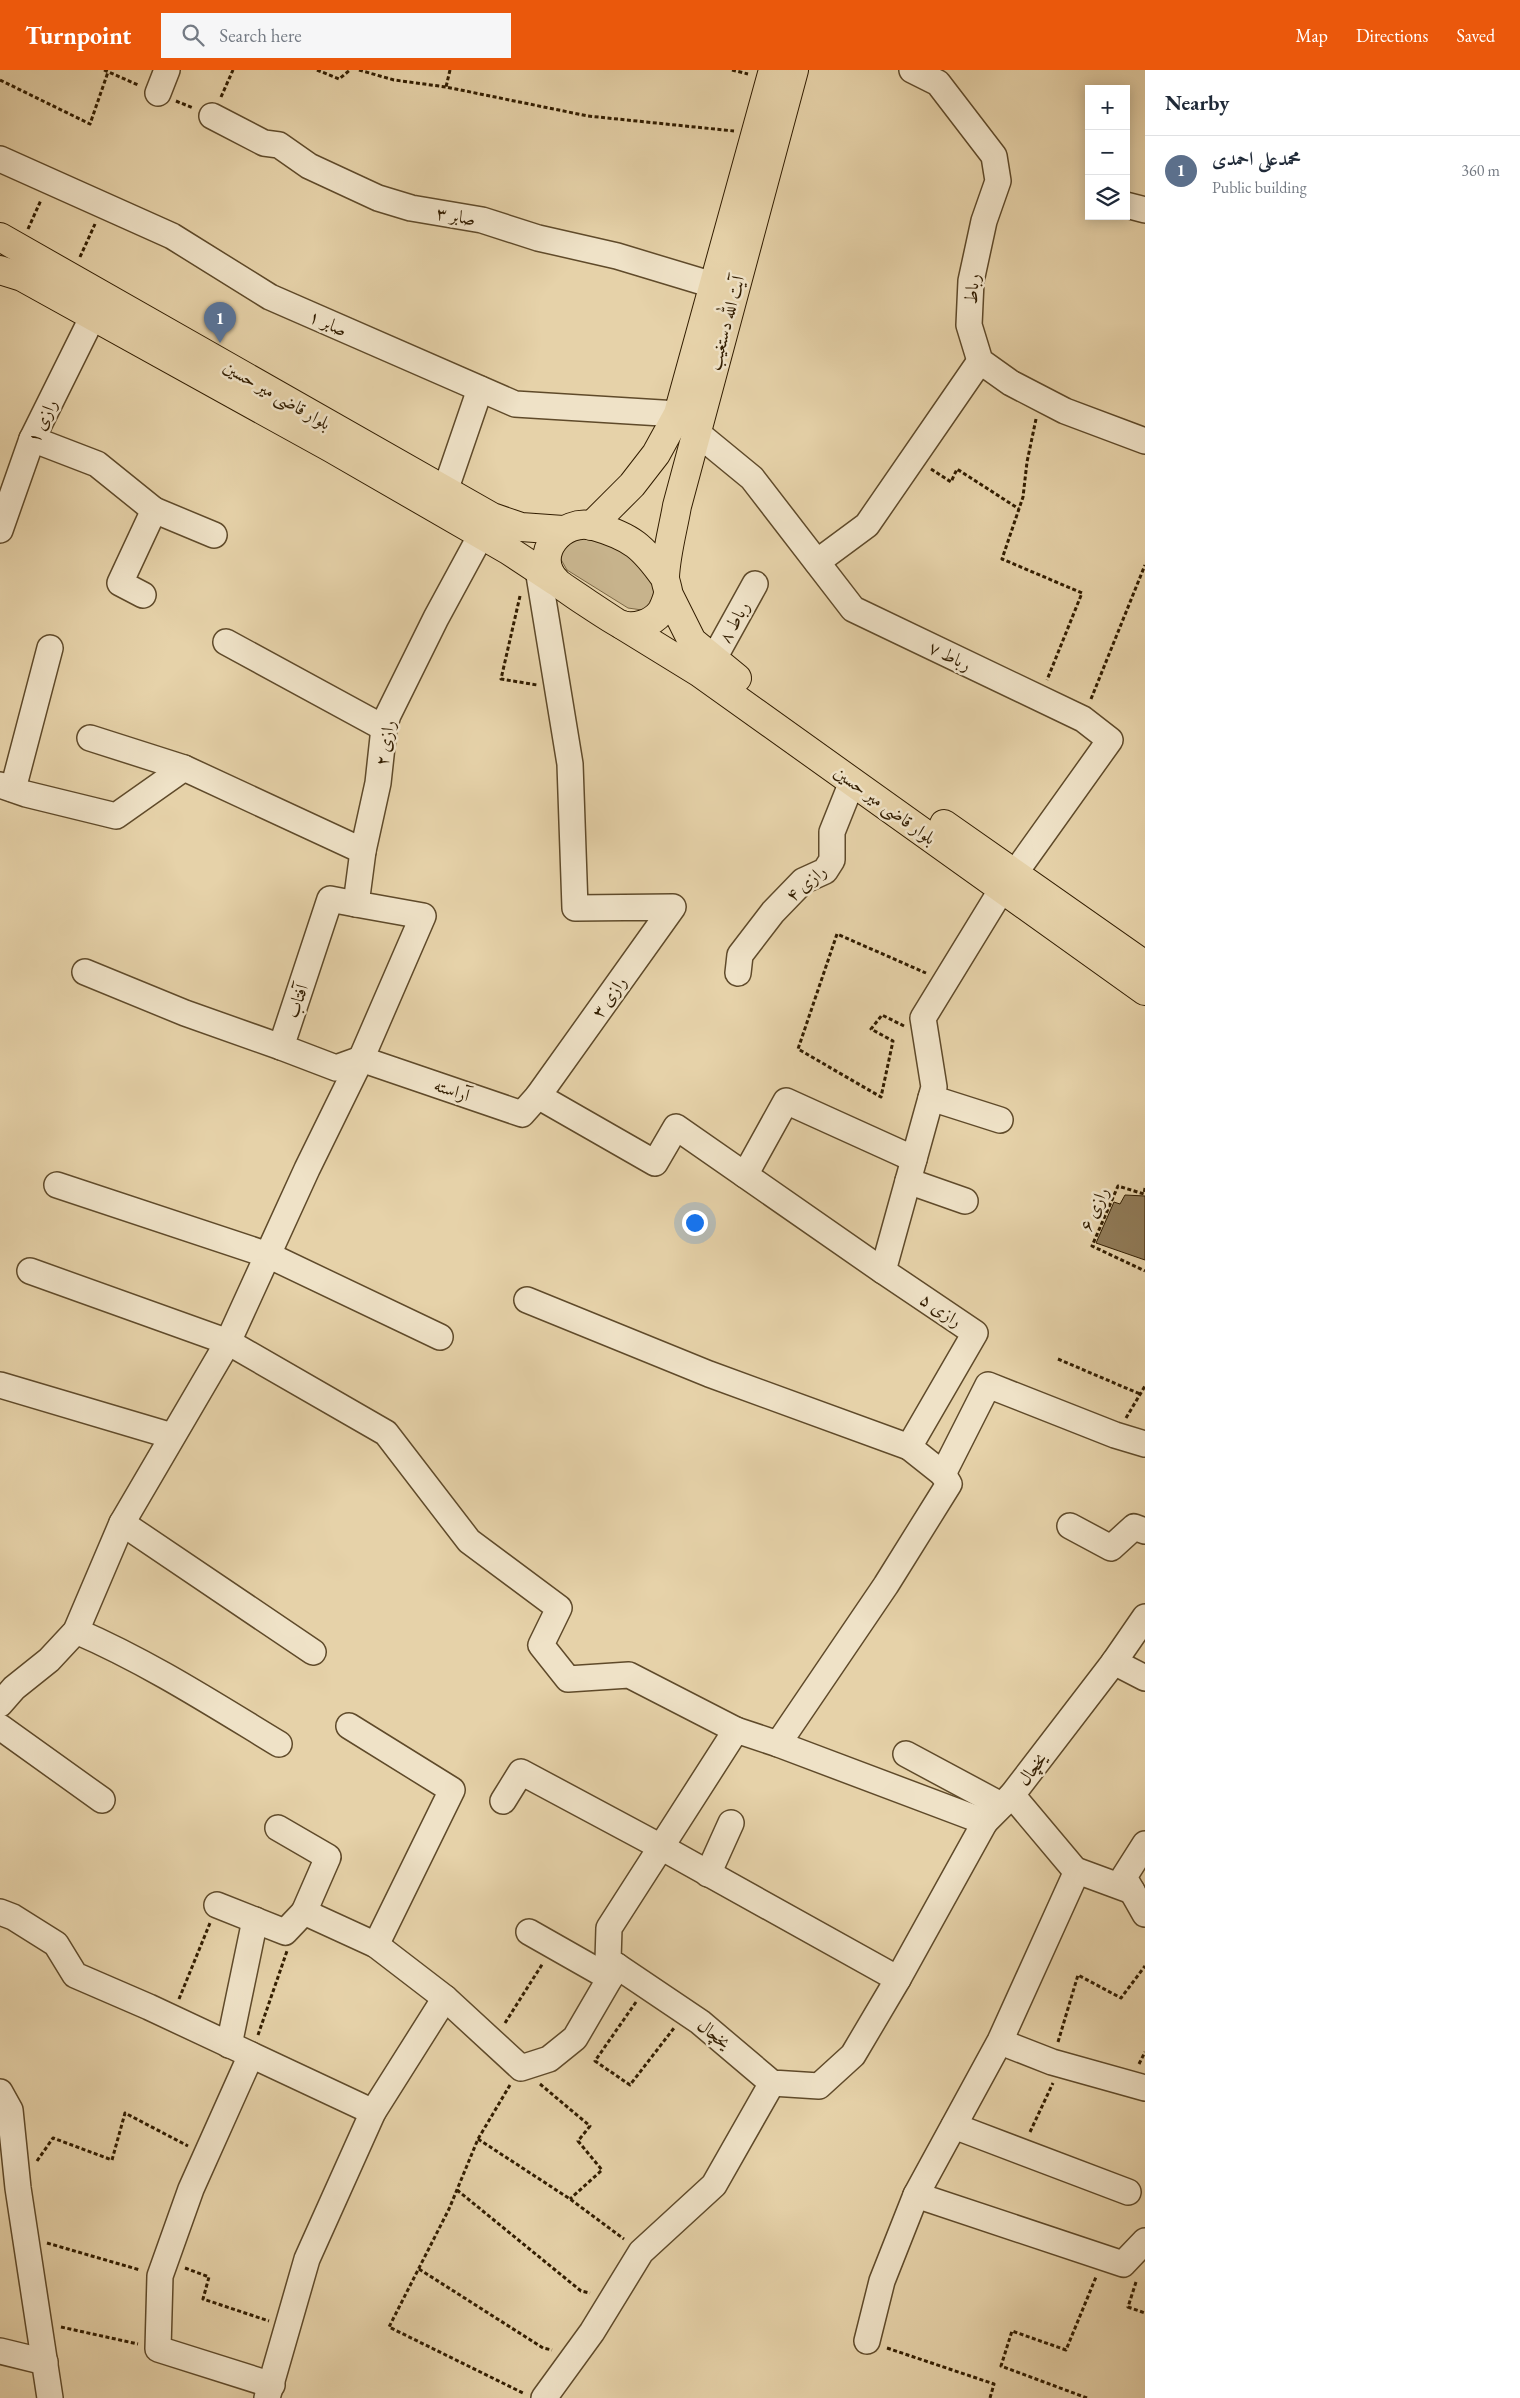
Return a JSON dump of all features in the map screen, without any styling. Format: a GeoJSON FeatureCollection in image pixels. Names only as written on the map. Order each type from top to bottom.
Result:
{"type":"FeatureCollection","features":[{"type":"Feature","properties":{"kind":"main road","name":"آیت الله دستغیب"},"geometry":{"type":"LineString","coordinates":[[622,625],[643,625],[661,613],[687,423],[713,285],[773,70]]}},
{"type":"Feature","properties":{"kind":"main road","name":"آیت الله دستغیب"},"geometry":{"type":"LineString","coordinates":[[592,526],[632,485],[656,454],[687,423],[794,70]]}},
{"type":"Feature","properties":{"kind":"main road","name":"بلوار قاضی میر حسین"},"geometry":{"type":"LineString","coordinates":[[10,242],[70,278],[492,517],[521,528],[563,530],[576,525],[592,526],[621,535],[641,548],[647,553],[666,586],[692,641],[713,660],[858,766],[1008,881],[1145,991]]}},
{"type":"Feature","properties":{"kind":"main road","name":"بلوار قاضی میر حسین"},"geometry":{"type":"LineString","coordinates":[[0,270],[22,277],[93,316],[331,448],[481,535],[700,673],[852,782],[1145,965]]}},
{"type":"Feature","properties":{"kind":"main road"},"geometry":{"type":"LineString","coordinates":[[540,571],[548,564],[550,545],[563,530]]}},
{"type":"Feature","properties":{"kind":"street"},"geometry":{"type":"LineString","coordinates":[[158,93],[167,70]]}},
{"type":"Feature","properties":{"kind":"street","name":"رباط"},"geometry":{"type":"LineString","coordinates":[[919,72],[938,83],[994,156],[998,181],[984,221],[971,281],[969,325],[980,361]]}},
{"type":"Feature","properties":{"kind":"street","name":"صابر ۳"},"geometry":{"type":"LineString","coordinates":[[212,116],[264,143],[280,145],[309,166],[378,198],[411,208],[482,220],[538,238],[617,256],[713,285]]}},
{"type":"Feature","properties":{"kind":"street","name":"صابر ۱"},"geometry":{"type":"LineString","coordinates":[[0,159],[172,236],[270,297],[515,404],[687,423]]}},
{"type":"Feature","properties":{"kind":"street"},"geometry":{"type":"LineString","coordinates":[[1130,206],[1145,210]]}},
{"type":"Feature","properties":{"kind":"street","name":"رازی ۱"},"geometry":{"type":"LineString","coordinates":[[0,530],[32,439],[93,316]]}},
{"type":"Feature","properties":{"kind":"street"},"geometry":{"type":"LineString","coordinates":[[817,562],[867,525],[980,361],[1011,383],[1040,398],[1116,431],[1145,441]]}},
{"type":"Feature","properties":{"kind":"street"},"geometry":{"type":"LineString","coordinates":[[445,491],[480,389]]}},
{"type":"Feature","properties":{"kind":"street","name":"رباط ۷"},"geometry":{"type":"LineString","coordinates":[[687,423],[752,478],[853,608],[1040,700],[1083,719],[1110,740],[1008,881]]}},
{"type":"Feature","properties":{"kind":"street"},"geometry":{"type":"LineString","coordinates":[[32,439],[97,464],[154,510],[214,535]]}},
{"type":"Feature","properties":{"kind":"street"},"geometry":{"type":"LineString","coordinates":[[143,595],[120,583],[154,510]]}},
{"type":"Feature","properties":{"kind":"street","name":"رازی ۲"},"geometry":{"type":"LineString","coordinates":[[356,904],[363,852],[378,784],[384,728],[436,618],[481,535]]}},
{"type":"Feature","properties":{"kind":"street","name":"رازی ۳"},"geometry":{"type":"LineString","coordinates":[[538,1096],[673,907],[574,908],[570,764],[540,571]]}},
{"type":"Feature","properties":{"kind":"street","name":"رباط ۸"},"geometry":{"type":"LineString","coordinates":[[713,660],[755,584]]}},
{"type":"Feature","properties":{"kind":"street"},"geometry":{"type":"LineString","coordinates":[[226,642],[384,728]]}},
{"type":"Feature","properties":{"kind":"street"},"geometry":{"type":"LineString","coordinates":[[50,648],[6,787],[116,816],[184,768]]}},
{"type":"Feature","properties":{"kind":"street"},"geometry":{"type":"LineString","coordinates":[[90,738],[184,768],[363,852]]}},
{"type":"Feature","properties":{"kind":"street","name":"رازی ۴"},"geometry":{"type":"LineString","coordinates":[[738,973],[740,955],[773,912],[803,881],[825,871],[832,860],[832,832],[852,782]]}},
{"type":"Feature","properties":{"kind":"street"},"geometry":{"type":"LineString","coordinates":[[538,1096],[655,1163],[676,1126],[883,1271],[934,1087],[923,1018],[1008,881]]}},
{"type":"Feature","properties":{"kind":"street","name":"آفتاب"},"geometry":{"type":"LineString","coordinates":[[281,1047],[330,900],[356,904]]}},
{"type":"Feature","properties":{"kind":"street"},"geometry":{"type":"LineString","coordinates":[[0,1704],[14,1688],[49,1660],[76,1631],[122,1523],[228,1342],[307,1169],[361,1060],[423,916],[356,904]]}},
{"type":"Feature","properties":{"kind":"street"},"geometry":{"type":"LineString","coordinates":[[85,972],[185,1013],[336,1068],[361,1060]]}},
{"type":"Feature","properties":{"kind":"street","name":"آراسته"},"geometry":{"type":"LineString","coordinates":[[361,1060],[522,1114],[538,1096]]}},
{"type":"Feature","properties":{"kind":"street"},"geometry":{"type":"LineString","coordinates":[[931,1098],[1000,1120]]}},
{"type":"Feature","properties":{"kind":"street"},"geometry":{"type":"LineString","coordinates":[[746,1175],[786,1101],[965,1201]]}},
{"type":"Feature","properties":{"kind":"street"},"geometry":{"type":"LineString","coordinates":[[57,1186],[268,1255],[440,1337]]}},
{"type":"Feature","properties":{"kind":"street"},"geometry":{"type":"LineString","coordinates":[[30,1271],[228,1342],[386,1433],[469,1541],[559,1608],[541,1645],[568,1679],[629,1675],[736,1730],[778,1744],[999,1807]]}},
{"type":"Feature","properties":{"kind":"street","name":"رازی ۵"},"geometry":{"type":"LineString","coordinates":[[883,1271],[974,1333],[909,1447]]}},
{"type":"Feature","properties":{"kind":"street"},"geometry":{"type":"LineString","coordinates":[[527,1300],[709,1374],[909,1447],[943,1474],[949,1484],[886,1585],[778,1744]]}},
{"type":"Feature","properties":{"kind":"street"},"geometry":{"type":"LineString","coordinates":[[0,1385],[172,1436]]}},
{"type":"Feature","properties":{"kind":"street"},"geometry":{"type":"LineString","coordinates":[[943,1474],[988,1385],[1115,1435],[1145,1444]]}},
{"type":"Feature","properties":{"kind":"street"},"geometry":{"type":"LineString","coordinates":[[122,1523],[313,1652]]}},
{"type":"Feature","properties":{"kind":"street"},"geometry":{"type":"LineString","coordinates":[[1070,1526],[1110,1548],[1134,1527],[1145,1531]]}},
{"type":"Feature","properties":{"kind":"street","name":"یخچال"},"geometry":{"type":"LineString","coordinates":[[530,1932],[554,1946],[647,1988],[686,2013],[737,2052],[772,2083],[819,2086],[853,2055],[999,1807],[1114,1662],[1145,1617]]}},
{"type":"Feature","properties":{"kind":"street"},"geometry":{"type":"LineString","coordinates":[[76,1631],[115,1648],[280,1744]]}},
{"type":"Feature","properties":{"kind":"street"},"geometry":{"type":"LineString","coordinates":[[1114,1662],[1145,1678]]}},
{"type":"Feature","properties":{"kind":"street"},"geometry":{"type":"LineString","coordinates":[[349,1726],[452,1790],[376,1945]]}},
{"type":"Feature","properties":{"kind":"street"},"geometry":{"type":"LineString","coordinates":[[0,1727],[102,1800]]}},
{"type":"Feature","properties":{"kind":"street"},"geometry":{"type":"LineString","coordinates":[[301,1915],[376,1945],[445,1998],[521,2068],[548,2059],[575,2038],[613,1972],[608,1960],[609,1928],[736,1730]]}},
{"type":"Feature","properties":{"kind":"street"},"geometry":{"type":"LineString","coordinates":[[906,1754],[999,1807],[1077,1871],[1132,1891]]}},
{"type":"Feature","properties":{"kind":"street"},"geometry":{"type":"LineString","coordinates":[[503,1801],[521,1772],[661,1847],[898,1979]]}},
{"type":"Feature","properties":{"kind":"street"},"geometry":{"type":"LineString","coordinates":[[708,1874],[731,1823]]}},
{"type":"Feature","properties":{"kind":"street"},"geometry":{"type":"LineString","coordinates":[[217,1905],[285,1932],[301,1915],[328,1857],[278,1828]]}},
{"type":"Feature","properties":{"kind":"street"},"geometry":{"type":"LineString","coordinates":[[1145,1844],[1124,1877],[1145,1914]]}},
{"type":"Feature","properties":{"kind":"street"},"geometry":{"type":"LineString","coordinates":[[867,2341],[882,2281],[916,2195],[1000,2041],[1077,1871]]}},
{"type":"Feature","properties":{"kind":"street"},"geometry":{"type":"LineString","coordinates":[[0,1912],[13,1917],[56,1944],[75,1975],[373,2112]]}},
{"type":"Feature","properties":{"kind":"street"},"geometry":{"type":"LineString","coordinates":[[229,2045],[254,1920]]}},
{"type":"Feature","properties":{"kind":"street"},"geometry":{"type":"LineString","coordinates":[[251,2055],[192,2189],[162,2268],[158,2349],[269,2392],[306,2259],[373,2112],[445,1998]]}},
{"type":"Feature","properties":{"kind":"street"},"geometry":{"type":"LineString","coordinates":[[1011,2046],[1057,2064],[1145,2088]]}},
{"type":"Feature","properties":{"kind":"street"},"geometry":{"type":"LineString","coordinates":[[534,2396],[576,2354],[641,2252],[714,2185],[772,2083]]}},
{"type":"Feature","properties":{"kind":"street"},"geometry":{"type":"LineString","coordinates":[[0,2092],[10,2110],[18,2188],[50,2398]]}},
{"type":"Feature","properties":{"kind":"street"},"geometry":{"type":"LineString","coordinates":[[954,2126],[1128,2192]]}},
{"type":"Feature","properties":{"kind":"street"},"geometry":{"type":"LineString","coordinates":[[916,2195],[1113,2261],[1145,2241]]}},
{"type":"Feature","properties":{"kind":"street"},"geometry":{"type":"LineString","coordinates":[[0,2351],[45,2362]]}},
{"type":"Feature","properties":{"kind":"path"},"geometry":{"type":"LineString","coordinates":[[212,116],[233,70]]}},
{"type":"Feature","properties":{"kind":"path"},"geometry":{"type":"LineString","coordinates":[[317,70],[339,79],[350,70]]}},
{"type":"Feature","properties":{"kind":"path"},"geometry":{"type":"LineString","coordinates":[[359,70],[394,80],[446,87],[588,116],[756,133]]}},
{"type":"Feature","properties":{"kind":"path"},"geometry":{"type":"LineString","coordinates":[[446,87],[450,70]]}},
{"type":"Feature","properties":{"kind":"path"},"geometry":{"type":"LineString","coordinates":[[0,80],[90,124],[108,72]]}},
{"type":"Feature","properties":{"kind":"path"},"geometry":{"type":"LineString","coordinates":[[10,242],[49,181]]}},
{"type":"Feature","properties":{"kind":"path"},"geometry":{"type":"LineString","coordinates":[[70,278],[103,205]]}},
{"type":"Feature","properties":{"kind":"path"},"geometry":{"type":"LineString","coordinates":[[1040,398],[1027,462],[1023,497],[1002,559],[1082,593],[1040,700]]}},
{"type":"Feature","properties":{"kind":"path"},"geometry":{"type":"LineString","coordinates":[[913,458],[951,482],[957,469],[1019,509]]}},
{"type":"Feature","properties":{"kind":"path"},"geometry":{"type":"LineString","coordinates":[[1083,719],[1145,565]]}},
{"type":"Feature","properties":{"kind":"path"},"geometry":{"type":"LineString","coordinates":[[540,571],[501,679],[558,688]]}},
{"type":"Feature","properties":{"kind":"path"},"geometry":{"type":"LineString","coordinates":[[926,1038],[882,1015],[871,1029],[893,1041],[881,1097],[798,1050],[838,934],[945,981]]}},
{"type":"Feature","properties":{"kind":"path","name":"رازی ۶"},"geometry":{"type":"LineString","coordinates":[[1145,1188],[1144,1194],[1118,1186],[1092,1246],[1145,1272]]}},
{"type":"Feature","properties":{"kind":"path"},"geometry":{"type":"LineString","coordinates":[[1058,1360],[1140,1394]]}},
{"type":"Feature","properties":{"kind":"path"},"geometry":{"type":"LineString","coordinates":[[1115,1435],[1145,1386]]}},
{"type":"Feature","properties":{"kind":"path"},"geometry":{"type":"LineString","coordinates":[[172,2018],[217,1905]]}},
{"type":"Feature","properties":{"kind":"path"},"geometry":{"type":"LineString","coordinates":[[251,2055],[301,1915]]}},
{"type":"Feature","properties":{"kind":"path"},"geometry":{"type":"LineString","coordinates":[[493,2042],[554,1946]]}},
{"type":"Feature","properties":{"kind":"path"},"geometry":{"type":"LineString","coordinates":[[1020,2152],[1057,2064],[1078,1975],[1121,1998],[1145,1966]]}},
{"type":"Feature","properties":{"kind":"path"},"geometry":{"type":"LineString","coordinates":[[647,1988],[595,2061],[630,2085],[686,2013]]}},
{"type":"Feature","properties":{"kind":"path"},"geometry":{"type":"LineString","coordinates":[[534,2396],[389,2328],[457,2190],[478,2139],[521,2068],[590,2126],[578,2141],[602,2170],[570,2199]]}},
{"type":"Feature","properties":{"kind":"path"},"geometry":{"type":"LineString","coordinates":[[18,2188],[53,2138],[112,2160],[125,2113],[206,2156]]}},
{"type":"Feature","properties":{"kind":"path"},"geometry":{"type":"LineString","coordinates":[[478,2139],[570,2199],[641,2252]]}},
{"type":"Feature","properties":{"kind":"path"},"geometry":{"type":"LineString","coordinates":[[457,2190],[581,2291],[614,2297]]}},
{"type":"Feature","properties":{"kind":"path"},"geometry":{"type":"LineString","coordinates":[[26,2237],[209,2277],[203,2299],[287,2328]]}},
{"type":"Feature","properties":{"kind":"path"},"geometry":{"type":"LineString","coordinates":[[1087,2398],[1000,2366],[1012,2331],[1066,2350],[1113,2261],[1138,2275],[1128,2307],[1145,2313]]}},
{"type":"Feature","properties":{"kind":"path"},"geometry":{"type":"LineString","coordinates":[[419,2268],[543,2348],[576,2354]]}},
{"type":"Feature","properties":{"kind":"path"},"geometry":{"type":"LineString","coordinates":[[39,2322],[158,2349]]}},
{"type":"Feature","properties":{"kind":"path"},"geometry":{"type":"LineString","coordinates":[[867,2341],[994,2384],[990,2398]]}},
{"type":"Feature","properties":{"kind":"shaded area"},"geometry":{"type":"Polygon","coordinates":[[[594,535],[622,541],[656,583],[652,604],[642,610],[628,608],[567,570],[559,556],[572,541],[594,535]]]}},
{"type":"Feature","properties":{"kind":"building"},"geometry":{"type":"Polygon","coordinates":[[[1125,1195],[1145,1196],[1145,1260],[1096,1243],[1114,1202],[1120,1204],[1125,1195]]]}},
{"type":"Feature","properties":{"kind":"place","name":"محمدعلی احمدی"},"geometry":{"type":"Point","coordinates":[220,343]}}]}
